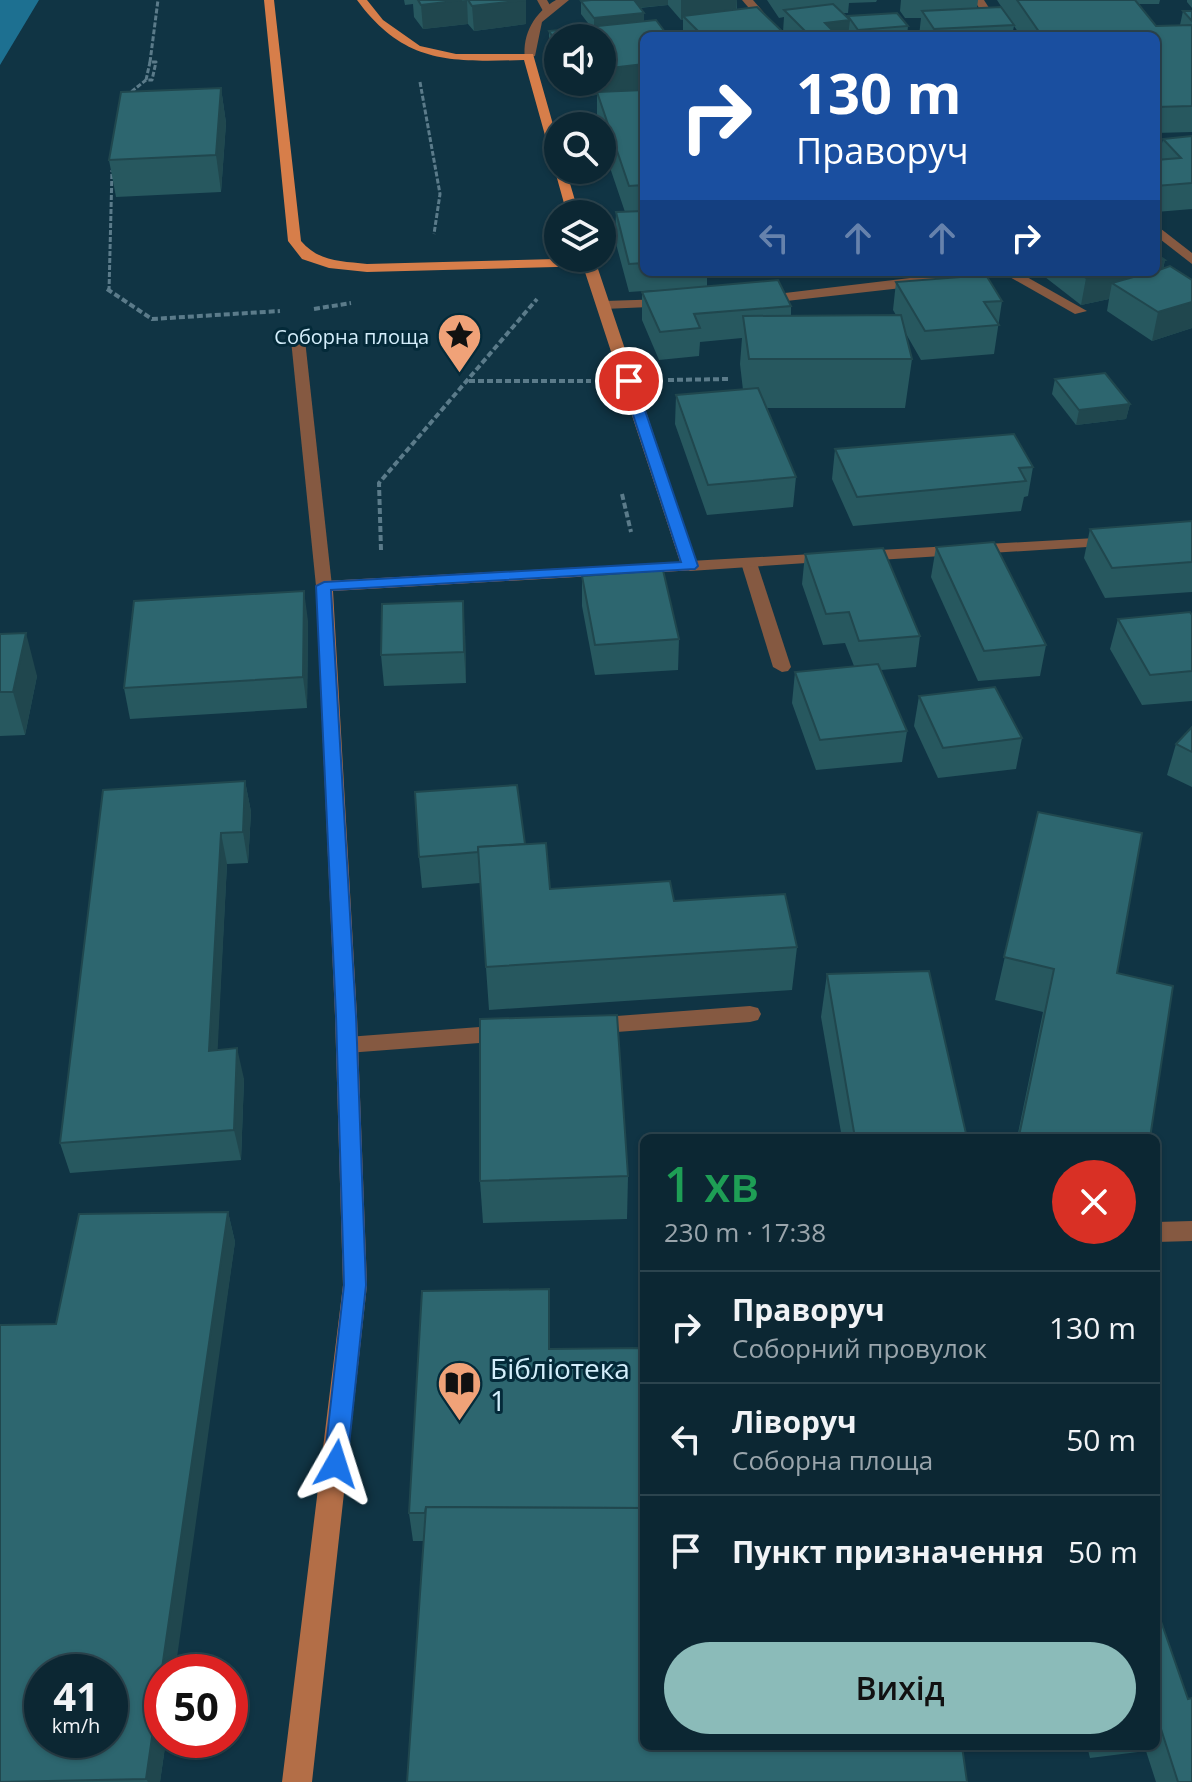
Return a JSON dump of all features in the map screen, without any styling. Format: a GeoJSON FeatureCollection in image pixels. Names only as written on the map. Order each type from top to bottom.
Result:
{"type":"FeatureCollection","features":[{"type":"Feature","properties":{"kind":"main road"},"geometry":{"type":"LineString","coordinates":[[269,0],[295,241],[307,256],[329,264],[429,268],[544,265]]}},
{"type":"Feature","properties":{"kind":"main road"},"geometry":{"type":"LineString","coordinates":[[362,0],[384,30],[414,49],[451,58],[529,56],[544,112]]}},
{"type":"Feature","properties":{"kind":"main road"},"geometry":{"type":"LineString","coordinates":[[297,1782],[323,1583],[355,1285],[347,1045],[324,586],[690,566],[592,272]]}},
{"type":"Feature","properties":{"kind":"street"},"geometry":{"type":"LineString","coordinates":[[529,56],[534,24],[544,5],[564,0]]}},
{"type":"Feature","properties":{"kind":"street"},"geometry":{"type":"LineString","coordinates":[[747,0],[775,32]]}},
{"type":"Feature","properties":{"kind":"street"},"geometry":{"type":"LineString","coordinates":[[979,0],[999,32]]}},
{"type":"Feature","properties":{"kind":"street"},"geometry":{"type":"LineString","coordinates":[[1160,232],[1192,260]]}},
{"type":"Feature","properties":{"kind":"street"},"geometry":{"type":"LineString","coordinates":[[743,301],[961,276]]}},
{"type":"Feature","properties":{"kind":"street"},"geometry":{"type":"LineString","coordinates":[[1015,276],[1080,311]]}},
{"type":"Feature","properties":{"kind":"street"},"geometry":{"type":"LineString","coordinates":[[604,305],[681,302]]}},
{"type":"Feature","properties":{"kind":"street"},"geometry":{"type":"LineString","coordinates":[[298,340],[324,586]]}},
{"type":"Feature","properties":{"kind":"street"},"geometry":{"type":"LineString","coordinates":[[690,566],[1129,541]]}},
{"type":"Feature","properties":{"kind":"street"},"geometry":{"type":"LineString","coordinates":[[749,563],[782,667]]}},
{"type":"Feature","properties":{"kind":"street"},"geometry":{"type":"LineString","coordinates":[[564,1028],[750,1014]]}},
{"type":"Feature","properties":{"kind":"street"},"geometry":{"type":"LineString","coordinates":[[347,1045],[533,1031]]}},
{"type":"Feature","properties":{"kind":"street"},"geometry":{"type":"LineString","coordinates":[[1160,1232],[1192,1231]]}},
{"type":"Feature","properties":{"kind":"path"},"geometry":{"type":"LineString","coordinates":[[119,101],[146,80],[158,0]]}},
{"type":"Feature","properties":{"kind":"path"},"geometry":{"type":"LineString","coordinates":[[414,49],[440,194],[429,268]]}},
{"type":"Feature","properties":{"kind":"path"},"geometry":{"type":"LineString","coordinates":[[113,158],[107,290],[152,319],[293,310]]}},
{"type":"Feature","properties":{"kind":"path"},"geometry":{"type":"LineString","coordinates":[[381,583],[379,483],[559,272]]}},
{"type":"Feature","properties":{"kind":"path"},"geometry":{"type":"LineString","coordinates":[[308,309],[339,307],[363,299]]}},
{"type":"Feature","properties":{"kind":"water"},"geometry":{"type":"Polygon","coordinates":[[[0,0],[39,0],[0,65],[0,0]]]}},
{"type":"Feature","properties":{"kind":"building"},"geometry":{"type":"Polygon","coordinates":[[[418,0],[462,0],[421,5],[418,0]]]}},
{"type":"Feature","properties":{"kind":"building"},"geometry":{"type":"Polygon","coordinates":[[[468,0],[526,0],[472,6],[468,0]]]}},
{"type":"Feature","properties":{"kind":"building"},"geometry":{"type":"Polygon","coordinates":[[[634,0],[644,13],[594,18],[581,1],[634,0]]]}},
{"type":"Feature","properties":{"kind":"building"},"geometry":{"type":"Polygon","coordinates":[[[1017,0],[1135,0],[1156,26],[1192,25],[1192,106],[1160,107],[1160,32],[1039,32],[1017,0]]]}},
{"type":"Feature","properties":{"kind":"building"},"geometry":{"type":"Polygon","coordinates":[[[833,4],[850,20],[825,23],[834,32],[806,32],[784,10],[833,4]]]}},
{"type":"Feature","properties":{"kind":"building"},"geometry":{"type":"Polygon","coordinates":[[[757,7],[783,32],[699,32],[683,16],[757,7]]]}},
{"type":"Feature","properties":{"kind":"building"},"geometry":{"type":"Polygon","coordinates":[[[1001,7],[1014,25],[934,29],[922,11],[1001,7]]]}},
{"type":"Feature","properties":{"kind":"building"},"geometry":{"type":"Polygon","coordinates":[[[1183,11],[1192,11],[1192,21],[1183,11]]]}},
{"type":"Feature","properties":{"kind":"building"},"geometry":{"type":"Polygon","coordinates":[[[897,13],[908,26],[858,30],[848,16],[897,13]]]}},
{"type":"Feature","properties":{"kind":"building"},"geometry":{"type":"Polygon","coordinates":[[[656,20],[665,32],[640,32],[640,64],[616,67],[616,24],[656,20]]]}},
{"type":"Feature","properties":{"kind":"building"},"geometry":{"type":"Polygon","coordinates":[[[221,88],[216,155],[109,160],[121,92],[221,88]]]}},
{"type":"Feature","properties":{"kind":"building"},"geometry":{"type":"Polygon","coordinates":[[[640,90],[640,185],[629,186],[616,148],[616,112],[604,112],[598,96],[616,96],[616,91],[640,90]]]}},
{"type":"Feature","properties":{"kind":"building"},"geometry":{"type":"Polygon","coordinates":[[[1192,136],[1192,183],[1160,186],[1160,160],[1181,158],[1163,139],[1192,136]]]}},
{"type":"Feature","properties":{"kind":"building"},"geometry":{"type":"Polygon","coordinates":[[[640,211],[640,263],[629,264],[616,212],[640,211]]]}},
{"type":"Feature","properties":{"kind":"building"},"geometry":{"type":"Polygon","coordinates":[[[1170,266],[1192,280],[1192,302],[1158,312],[1112,283],[1137,276],[1160,276],[1160,270],[1170,266]]]}},
{"type":"Feature","properties":{"kind":"building"},"geometry":{"type":"Polygon","coordinates":[[[987,276],[1002,301],[984,302],[999,325],[925,331],[896,282],[987,276]]]}},
{"type":"Feature","properties":{"kind":"building"},"geometry":{"type":"Polygon","coordinates":[[[778,280],[791,306],[694,314],[700,328],[660,332],[642,292],[778,280]]]}},
{"type":"Feature","properties":{"kind":"building"},"geometry":{"type":"Polygon","coordinates":[[[901,315],[912,359],[749,359],[743,316],[901,315]]]}},
{"type":"Feature","properties":{"kind":"building"},"geometry":{"type":"Polygon","coordinates":[[[1105,373],[1130,404],[1079,410],[1055,379],[1105,373]]]}},
{"type":"Feature","properties":{"kind":"building"},"geometry":{"type":"Polygon","coordinates":[[[758,388],[796,477],[708,485],[676,395],[758,388]]]}},
{"type":"Feature","properties":{"kind":"building"},"geometry":{"type":"Polygon","coordinates":[[[1014,434],[1033,467],[1019,468],[1026,481],[857,497],[835,449],[1014,434]]]}},
{"type":"Feature","properties":{"kind":"building"},"geometry":{"type":"Polygon","coordinates":[[[1192,521],[1192,562],[1112,568],[1090,529],[1192,521]]]}},
{"type":"Feature","properties":{"kind":"building"},"geometry":{"type":"Polygon","coordinates":[[[994,542],[1046,645],[984,651],[936,547],[994,542]]]}},
{"type":"Feature","properties":{"kind":"building"},"geometry":{"type":"Polygon","coordinates":[[[883,548],[920,636],[859,641],[849,612],[826,614],[805,554],[883,548]]]}},
{"type":"Feature","properties":{"kind":"building"},"geometry":{"type":"Polygon","coordinates":[[[663,570],[679,639],[595,645],[582,576],[663,570]]]}},
{"type":"Feature","properties":{"kind":"building"},"geometry":{"type":"Polygon","coordinates":[[[304,591],[303,677],[124,688],[134,601],[304,591]]]}},
{"type":"Feature","properties":{"kind":"building"},"geometry":{"type":"Polygon","coordinates":[[[463,601],[464,652],[381,655],[382,604],[463,601]]]}},
{"type":"Feature","properties":{"kind":"building"},"geometry":{"type":"Polygon","coordinates":[[[1190,612],[1192,671],[1150,675],[1118,619],[1190,612]]]}},
{"type":"Feature","properties":{"kind":"building"},"geometry":{"type":"Polygon","coordinates":[[[26,633],[13,692],[0,692],[0,634],[26,633]]]}},
{"type":"Feature","properties":{"kind":"building"},"geometry":{"type":"Polygon","coordinates":[[[878,664],[907,731],[820,740],[795,672],[878,664]]]}},
{"type":"Feature","properties":{"kind":"building"},"geometry":{"type":"Polygon","coordinates":[[[995,687],[1022,738],[943,748],[919,696],[995,687]]]}},
{"type":"Feature","properties":{"kind":"building"},"geometry":{"type":"Polygon","coordinates":[[[1192,727],[1192,752],[1176,744],[1192,727]]]}},
{"type":"Feature","properties":{"kind":"building"},"geometry":{"type":"Polygon","coordinates":[[[245,781],[243,832],[221,833],[209,1051],[237,1048],[234,1130],[60,1143],[103,790],[245,781]]]}},
{"type":"Feature","properties":{"kind":"building"},"geometry":{"type":"Polygon","coordinates":[[[517,785],[525,844],[478,847],[478,852],[419,857],[415,792],[517,785]]]}},
{"type":"Feature","properties":{"kind":"building"},"geometry":{"type":"Polygon","coordinates":[[[1038,812],[1142,833],[1117,973],[1173,986],[1151,1134],[1019,1134],[1054,969],[1004,957],[1038,812]]]}},
{"type":"Feature","properties":{"kind":"building"},"geometry":{"type":"Polygon","coordinates":[[[546,843],[550,889],[670,881],[674,901],[785,894],[797,947],[486,967],[478,847],[546,843]]]}},
{"type":"Feature","properties":{"kind":"building"},"geometry":{"type":"Polygon","coordinates":[[[929,971],[966,1134],[854,1134],[827,974],[929,971]]]}},
{"type":"Feature","properties":{"kind":"building"},"geometry":{"type":"Polygon","coordinates":[[[617,1015],[628,1176],[480,1181],[480,1019],[617,1015]]]}},
{"type":"Feature","properties":{"kind":"building"},"geometry":{"type":"Polygon","coordinates":[[[228,1212],[164,1654],[144,1654],[144,1758],[149,1758],[146,1779],[0,1782],[0,1325],[56,1324],[79,1214],[228,1212]]]}},
{"type":"Feature","properties":{"kind":"building"},"geometry":{"type":"Polygon","coordinates":[[[549,1289],[549,1349],[640,1348],[640,1508],[426,1507],[425,1513],[409,1513],[422,1291],[549,1289]]]}},
{"type":"Feature","properties":{"kind":"building"},"geometry":{"type":"Polygon","coordinates":[[[426,1507],[640,1508],[640,1750],[963,1750],[967,1782],[407,1782],[426,1507]]]}},
{"type":"Feature","properties":{"kind":"building"},"geometry":{"type":"Polygon","coordinates":[[[1160,1618],[1188,1699],[1192,1698],[1192,1782],[1178,1782],[1160,1726],[1160,1618]]]}},
{"type":"Feature","properties":{"kind":"place","name":"Соборна площа"},"geometry":{"type":"Point","coordinates":[460,375]}},
{"type":"Feature","properties":{"kind":"place","name":"Бібліотека 1"},"geometry":{"type":"Point","coordinates":[459,1423]}},
{"type":"Feature","properties":{"kind":"route"},"geometry":{"type":"LineString","coordinates":[[336,1464],[355,1285],[346,1016],[324,586],[690,566],[629,381]]}}]}
